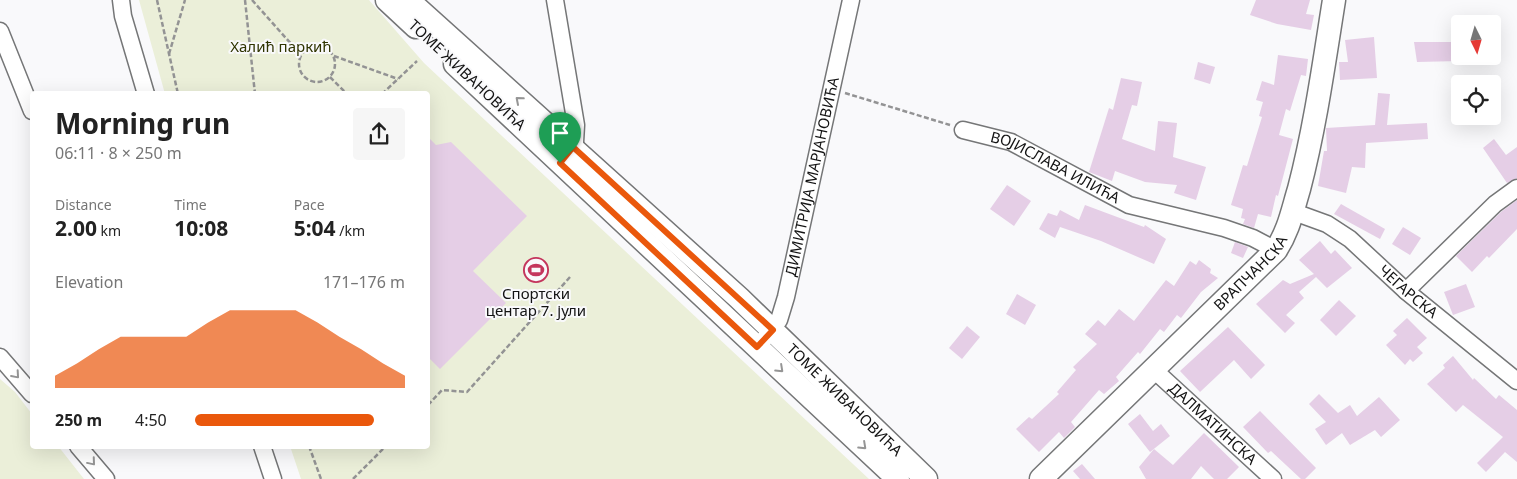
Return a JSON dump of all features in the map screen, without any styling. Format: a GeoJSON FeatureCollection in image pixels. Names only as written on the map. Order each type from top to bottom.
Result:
{"type":"FeatureCollection","features":[{"type":"Feature","properties":{"kind":"main road","name":"ТОМЕ ЖИВАНОВИЋА"},"geometry":{"type":"LineString","coordinates":[[387,0],[773,330],[926,479]]}},
{"type":"Feature","properties":{"kind":"main road","name":"ТОМЕ ЖИВАНОВИЋА"},"geometry":{"type":"LineString","coordinates":[[408,0],[567,155],[757,347],[898,479]]}},
{"type":"Feature","properties":{"kind":"main road","name":"ВРАПЧАНСКА"},"geometry":{"type":"LineString","coordinates":[[1041,479],[1276,250],[1284,238],[1294,212],[1306,166],[1334,0]]}},
{"type":"Feature","properties":{"kind":"street"},"geometry":{"type":"LineString","coordinates":[[121,0],[123,16],[145,91]]}},
{"type":"Feature","properties":{"kind":"street"},"geometry":{"type":"LineString","coordinates":[[555,0],[574,111],[576,135],[567,155]]}},
{"type":"Feature","properties":{"kind":"street","name":"ДИМИТРИЈА МАРЈАНОВИЋА"},"geometry":{"type":"LineString","coordinates":[[757,347],[773,330],[786,296],[851,0]]}},
{"type":"Feature","properties":{"kind":"street"},"geometry":{"type":"LineString","coordinates":[[0,31],[30,106]]}},
{"type":"Feature","properties":{"kind":"street","name":"ВОЈИСЛАВА ИЛИЋА"},"geometry":{"type":"LineString","coordinates":[[963,130],[1011,142],[1129,205],[1224,228],[1253,238],[1276,250]]}},
{"type":"Feature","properties":{"kind":"street"},"geometry":{"type":"LineString","coordinates":[[1406,291],[1495,204],[1517,188]]}},
{"type":"Feature","properties":{"kind":"street","name":"ЧЕГАРСКА"},"geometry":{"type":"LineString","coordinates":[[1294,212],[1336,228],[1406,291],[1517,381]]}},
{"type":"Feature","properties":{"kind":"street"},"geometry":{"type":"LineString","coordinates":[[0,357],[30,392]]}},
{"type":"Feature","properties":{"kind":"street","name":"ДАЛМАТИНСКА"},"geometry":{"type":"LineString","coordinates":[[1153,369],[1273,479]]}},
{"type":"Feature","properties":{"kind":"street"},"geometry":{"type":"LineString","coordinates":[[81,449],[106,479]]}},
{"type":"Feature","properties":{"kind":"street"},"geometry":{"type":"LineString","coordinates":[[263,449],[273,479]]}},
{"type":"Feature","properties":{"kind":"path"},"geometry":{"type":"LineString","coordinates":[[157,0],[177,91]]}},
{"type":"Feature","properties":{"kind":"path"},"geometry":{"type":"LineString","coordinates":[[168,56],[185,0]]}},
{"type":"Feature","properties":{"kind":"path"},"geometry":{"type":"LineString","coordinates":[[245,0],[255,91]]}},
{"type":"Feature","properties":{"kind":"path"},"geometry":{"type":"LineString","coordinates":[[252,0],[301,55]]}},
{"type":"Feature","properties":{"kind":"path"},"geometry":{"type":"LineString","coordinates":[[334,56],[335,67],[330,77],[320,82],[304,76],[299,66],[301,55],[309,47],[320,46],[326,48],[334,56],[398,79]]}},
{"type":"Feature","properties":{"kind":"path"},"geometry":{"type":"LineString","coordinates":[[385,91],[417,61]]}},
{"type":"Feature","properties":{"kind":"path"},"geometry":{"type":"LineString","coordinates":[[330,77],[344,91]]}},
{"type":"Feature","properties":{"kind":"path"},"geometry":{"type":"LineString","coordinates":[[832,89],[923,115],[963,130]]}},
{"type":"Feature","properties":{"kind":"path"},"geometry":{"type":"LineString","coordinates":[[430,403],[442,390],[467,392],[570,277]]}},
{"type":"Feature","properties":{"kind":"path"},"geometry":{"type":"LineString","coordinates":[[309,449],[321,479]]}},
{"type":"Feature","properties":{"kind":"path"},"geometry":{"type":"LineString","coordinates":[[353,479],[383,449]]}},
{"type":"Feature","properties":{"kind":"green space","name":"Спортски центар 7. јули"},"geometry":{"type":"Polygon","coordinates":[[[139,0],[369,0],[424,63],[869,479],[301,479],[291,449],[430,449],[430,91],[164,91],[139,0]]]}},
{"type":"Feature","properties":{"kind":"green space"},"geometry":{"type":"Polygon","coordinates":[[[0,379],[15,392],[30,411],[30,449],[60,449],[84,479],[0,479],[0,379]]]}},
{"type":"Feature","properties":{"kind":"building"},"geometry":{"type":"Polygon","coordinates":[[[1256,0],[1310,0],[1306,14],[1314,15],[1311,30],[1277,24],[1250,15],[1256,0]]]}},
{"type":"Feature","properties":{"kind":"building"},"geometry":{"type":"Polygon","coordinates":[[[1374,37],[1377,78],[1340,80],[1339,62],[1348,62],[1345,40],[1374,37]]]}},
{"type":"Feature","properties":{"kind":"building"},"geometry":{"type":"Polygon","coordinates":[[[1414,42],[1451,42],[1451,61],[1417,62],[1414,42]]]}},
{"type":"Feature","properties":{"kind":"building"},"geometry":{"type":"Polygon","coordinates":[[[1278,55],[1308,59],[1306,76],[1301,75],[1290,111],[1286,109],[1279,135],[1293,139],[1271,217],[1258,214],[1254,228],[1243,224],[1245,219],[1241,218],[1243,209],[1231,205],[1243,165],[1247,166],[1262,117],[1259,116],[1263,102],[1256,100],[1262,81],[1274,85],[1278,55]]]}},
{"type":"Feature","properties":{"kind":"building"},"geometry":{"type":"Polygon","coordinates":[[[1198,62],[1215,67],[1210,84],[1194,79],[1198,62]]]}},
{"type":"Feature","properties":{"kind":"building"},"geometry":{"type":"Polygon","coordinates":[[[1121,78],[1142,82],[1137,106],[1132,105],[1122,139],[1155,151],[1158,121],[1177,123],[1173,157],[1206,167],[1196,200],[1174,193],[1177,185],[1145,182],[1115,171],[1112,181],[1089,172],[1109,108],[1113,110],[1121,78]]]}},
{"type":"Feature","properties":{"kind":"building"},"geometry":{"type":"Polygon","coordinates":[[[1378,93],[1390,94],[1387,125],[1427,123],[1428,139],[1366,143],[1365,168],[1352,167],[1346,193],[1318,186],[1324,151],[1327,151],[1326,128],[1375,125],[1378,93]]]}},
{"type":"Feature","properties":{"kind":"building"},"geometry":{"type":"Polygon","coordinates":[[[430,139],[436,145],[451,142],[527,216],[473,271],[506,303],[440,369],[430,359],[430,139]]]}},
{"type":"Feature","properties":{"kind":"building"},"geometry":{"type":"Polygon","coordinates":[[[1494,139],[1506,155],[1517,147],[1517,178],[1507,183],[1483,148],[1494,139]]]}},
{"type":"Feature","properties":{"kind":"building"},"geometry":{"type":"Polygon","coordinates":[[[1007,185],[1031,201],[1014,226],[990,209],[1007,185]]]}},
{"type":"Feature","properties":{"kind":"building"},"geometry":{"type":"Polygon","coordinates":[[[1517,200],[1517,229],[1489,258],[1487,256],[1472,272],[1456,256],[1501,212],[1517,200]]]}},
{"type":"Feature","properties":{"kind":"building"},"geometry":{"type":"Polygon","coordinates":[[[1341,204],[1385,229],[1380,239],[1334,214],[1341,204]]]}},
{"type":"Feature","properties":{"kind":"building"},"geometry":{"type":"Polygon","coordinates":[[[1085,205],[1144,227],[1145,225],[1166,239],[1154,264],[1101,241],[1060,227],[1055,238],[1039,229],[1048,213],[1057,216],[1060,210],[1079,220],[1085,205]]]}},
{"type":"Feature","properties":{"kind":"building"},"geometry":{"type":"Polygon","coordinates":[[[1403,227],[1421,238],[1410,255],[1392,244],[1403,227]]]}},
{"type":"Feature","properties":{"kind":"building"},"geometry":{"type":"Polygon","coordinates":[[[1320,241],[1331,254],[1335,250],[1352,268],[1327,288],[1316,277],[1299,292],[1304,298],[1286,315],[1295,323],[1285,333],[1256,304],[1283,280],[1290,284],[1314,274],[1299,260],[1320,241]]]}},
{"type":"Feature","properties":{"kind":"building"},"geometry":{"type":"Polygon","coordinates":[[[1235,242],[1248,247],[1243,258],[1231,253],[1235,242]]]}},
{"type":"Feature","properties":{"kind":"building"},"geometry":{"type":"Polygon","coordinates":[[[1199,260],[1211,269],[1210,273],[1218,278],[1201,292],[1181,318],[1177,315],[1164,332],[1160,329],[1140,354],[1138,352],[1116,377],[1119,381],[1104,394],[1099,390],[1071,422],[1075,427],[1064,438],[1059,432],[1039,452],[1016,429],[1029,417],[1032,419],[1059,394],[1057,392],[1076,370],[1073,367],[1097,344],[1085,334],[1098,320],[1105,326],[1119,309],[1134,321],[1166,280],[1174,286],[1190,261],[1196,265],[1199,260]]]}},
{"type":"Feature","properties":{"kind":"building"},"geometry":{"type":"Polygon","coordinates":[[[1466,284],[1475,307],[1453,315],[1444,292],[1466,284]]]}},
{"type":"Feature","properties":{"kind":"building"},"geometry":{"type":"Polygon","coordinates":[[[1017,294],[1036,305],[1025,325],[1006,314],[1017,294]]]}},
{"type":"Feature","properties":{"kind":"building"},"geometry":{"type":"Polygon","coordinates":[[[1339,300],[1356,316],[1336,336],[1320,320],[1339,300]]]}},
{"type":"Feature","properties":{"kind":"building"},"geometry":{"type":"Polygon","coordinates":[[[1407,318],[1427,338],[1417,347],[1423,353],[1413,362],[1410,359],[1405,365],[1386,345],[1397,335],[1393,331],[1407,318]]]}},
{"type":"Feature","properties":{"kind":"building"},"geometry":{"type":"Polygon","coordinates":[[[967,326],[980,337],[962,359],[949,348],[967,326]]]}},
{"type":"Feature","properties":{"kind":"building"},"geometry":{"type":"Polygon","coordinates":[[[1228,327],[1265,365],[1251,379],[1234,360],[1200,392],[1180,371],[1228,327]]]}},
{"type":"Feature","properties":{"kind":"building"},"geometry":{"type":"Polygon","coordinates":[[[1453,356],[1473,380],[1474,378],[1496,399],[1499,395],[1517,410],[1517,462],[1505,452],[1486,472],[1477,463],[1503,437],[1463,405],[1456,412],[1427,384],[1445,368],[1443,365],[1453,356]]]}},
{"type":"Feature","properties":{"kind":"building"},"geometry":{"type":"Polygon","coordinates":[[[1319,394],[1338,413],[1350,405],[1357,416],[1379,397],[1400,420],[1381,437],[1375,430],[1350,445],[1342,433],[1326,445],[1315,429],[1326,422],[1309,404],[1319,394]]]}},
{"type":"Feature","properties":{"kind":"building"},"geometry":{"type":"Polygon","coordinates":[[[1260,411],[1316,468],[1305,479],[1301,479],[1271,451],[1268,453],[1243,427],[1260,411]]]}},
{"type":"Feature","properties":{"kind":"building"},"geometry":{"type":"Polygon","coordinates":[[[1140,414],[1153,431],[1161,424],[1170,436],[1150,452],[1128,424],[1140,414]]]}},
{"type":"Feature","properties":{"kind":"building"},"geometry":{"type":"Polygon","coordinates":[[[1204,433],[1239,467],[1227,479],[1214,479],[1201,466],[1191,479],[1146,479],[1139,467],[1154,449],[1173,465],[1204,433]]]}},
{"type":"Feature","properties":{"kind":"building"},"geometry":{"type":"Polygon","coordinates":[[[1082,464],[1095,479],[1080,479],[1073,471],[1082,464]]]}},
{"type":"Feature","properties":{"kind":"place","name":"Спортски центар 7. јули"},"geometry":{"type":"Point","coordinates":[536,270]}},
{"type":"Feature","properties":{"kind":"route"},"geometry":{"type":"LineString","coordinates":[[573,147],[773,330],[757,347],[560,163],[573,147]]}},
{"type":"Feature","properties":{"kind":"park label","name":"Халић паркић"},"geometry":{"type":"Point","coordinates":[281,47]}}]}
